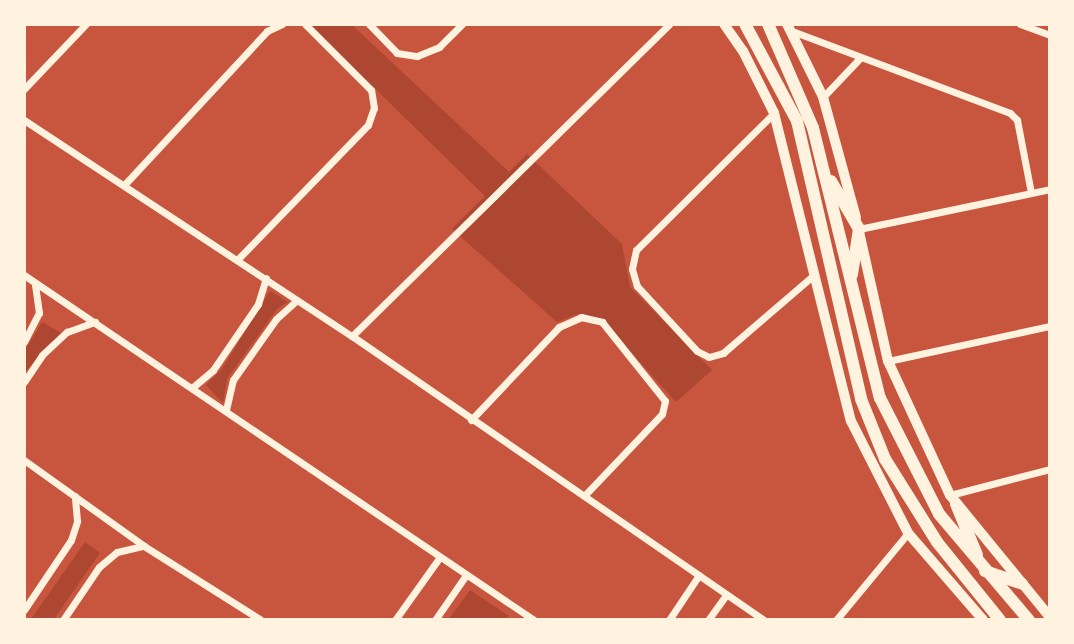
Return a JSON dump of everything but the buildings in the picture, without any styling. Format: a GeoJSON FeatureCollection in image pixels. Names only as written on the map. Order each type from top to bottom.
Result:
{"type":"FeatureCollection","features":[{"type":"Feature","properties":{"kind":"highway"},"geometry":{"type":"LineString","coordinates":[[745,24],[797,121],[861,399],[885,459],[937,542],[1000,620]]}},
{"type":"Feature","properties":{"kind":"highway"},"geometry":{"type":"LineString","coordinates":[[768,24],[813,128],[880,398],[939,514],[983,571],[1029,620]]}},
{"type":"Feature","properties":{"kind":"highway"},"geometry":{"type":"LineString","coordinates":[[823,169],[859,229],[851,280]]}},
{"type":"Feature","properties":{"kind":"highway"},"geometry":{"type":"LineString","coordinates":[[953,499],[983,571],[1022,584]]}},
{"type":"Feature","properties":{"kind":"street"},"geometry":{"type":"LineString","coordinates":[[24,89],[86,24]]}},
{"type":"Feature","properties":{"kind":"street"},"geometry":{"type":"LineString","coordinates":[[125,184],[267,31],[282,24]]}},
{"type":"Feature","properties":{"kind":"street"},"geometry":{"type":"LineString","coordinates":[[237,260],[368,125],[374,108],[371,90],[306,24]]}},
{"type":"Feature","properties":{"kind":"street"},"geometry":{"type":"LineString","coordinates":[[369,24],[397,53],[417,56],[439,47],[462,24]]}},
{"type":"Feature","properties":{"kind":"street"},"geometry":{"type":"LineString","coordinates":[[352,335],[669,24]]}},
{"type":"Feature","properties":{"kind":"street"},"geometry":{"type":"LineString","coordinates":[[724,24],[743,51],[774,113],[851,421],[908,533],[983,620]]}},
{"type":"Feature","properties":{"kind":"street"},"geometry":{"type":"LineString","coordinates":[[1020,24],[1049,35]]}},
{"type":"Feature","properties":{"kind":"street"},"geometry":{"type":"LineString","coordinates":[[790,28],[859,59],[1010,113],[1017,120],[1031,193]]}},
{"type":"Feature","properties":{"kind":"street"},"geometry":{"type":"LineString","coordinates":[[790,28],[823,97],[859,229],[888,361],[953,499],[1048,614]]}},
{"type":"Feature","properties":{"kind":"street"},"geometry":{"type":"LineString","coordinates":[[823,97],[859,59]]}},
{"type":"Feature","properties":{"kind":"street"},"geometry":{"type":"LineString","coordinates":[[774,113],[636,250],[632,269],[637,286],[698,351],[709,357],[723,353],[815,274]]}},
{"type":"Feature","properties":{"kind":"street"},"geometry":{"type":"LineString","coordinates":[[24,120],[352,335],[471,421],[764,620]]}},
{"type":"Feature","properties":{"kind":"street"},"geometry":{"type":"LineString","coordinates":[[859,229],[1049,189]]}},
{"type":"Feature","properties":{"kind":"street"},"geometry":{"type":"LineString","coordinates":[[24,275],[534,620]]}},
{"type":"Feature","properties":{"kind":"street"},"geometry":{"type":"LineString","coordinates":[[193,387],[213,370],[258,304],[266,278]]}},
{"type":"Feature","properties":{"kind":"street"},"geometry":{"type":"LineString","coordinates":[[24,342],[39,313],[35,283]]}},
{"type":"Feature","properties":{"kind":"street"},"geometry":{"type":"LineString","coordinates":[[226,410],[233,380],[276,319],[297,300]]}},
{"type":"Feature","properties":{"kind":"street"},"geometry":{"type":"LineString","coordinates":[[471,421],[559,327],[581,317],[602,322],[665,401],[662,414],[584,496]]}},
{"type":"Feature","properties":{"kind":"street"},"geometry":{"type":"LineString","coordinates":[[24,382],[42,355],[67,332],[95,322]]}},
{"type":"Feature","properties":{"kind":"street"},"geometry":{"type":"LineString","coordinates":[[888,361],[1049,326]]}},
{"type":"Feature","properties":{"kind":"street"},"geometry":{"type":"LineString","coordinates":[[24,460],[144,546],[261,620]]}},
{"type":"Feature","properties":{"kind":"street"},"geometry":{"type":"LineString","coordinates":[[953,499],[1049,469]]}},
{"type":"Feature","properties":{"kind":"street"},"geometry":{"type":"LineString","coordinates":[[24,610],[71,540],[77,521],[75,496]]}},
{"type":"Feature","properties":{"kind":"street"},"geometry":{"type":"LineString","coordinates":[[836,620],[908,533]]}},
{"type":"Feature","properties":{"kind":"street"},"geometry":{"type":"LineString","coordinates":[[63,620],[99,567],[117,552],[144,546]]}},
{"type":"Feature","properties":{"kind":"street"},"geometry":{"type":"LineString","coordinates":[[395,620],[440,556]]}},
{"type":"Feature","properties":{"kind":"street"},"geometry":{"type":"LineString","coordinates":[[435,620],[466,575]]}},
{"type":"Feature","properties":{"kind":"street"},"geometry":{"type":"LineString","coordinates":[[668,620],[699,575]]}},
{"type":"Feature","properties":{"kind":"street"},"geometry":{"type":"LineString","coordinates":[[708,620],[726,595]]}},
{"type":"Feature","properties":{"kind":"shaded area"},"geometry":{"type":"Polygon","coordinates":[[[310,25],[352,25],[509,172],[527,154],[622,244],[630,287],[712,370],[676,402],[603,321],[578,314],[557,322],[452,229],[485,196],[310,25]]]}},
{"type":"Feature","properties":{"kind":"shaded area"},"geometry":{"type":"Polygon","coordinates":[[[270,291],[288,302],[277,309],[227,379],[223,403],[206,385],[222,369],[270,291]]]}},
{"type":"Feature","properties":{"kind":"shaded area"},"geometry":{"type":"Polygon","coordinates":[[[42,322],[61,333],[25,372],[25,350],[42,322]]]}},
{"type":"Feature","properties":{"kind":"shaded area"},"geometry":{"type":"Polygon","coordinates":[[[85,542],[100,553],[54,619],[31,619],[85,542]]]}},
{"type":"Feature","properties":{"kind":"shaded area"},"geometry":{"type":"Polygon","coordinates":[[[470,590],[509,616],[506,619],[449,619],[470,590]]]}}]}
